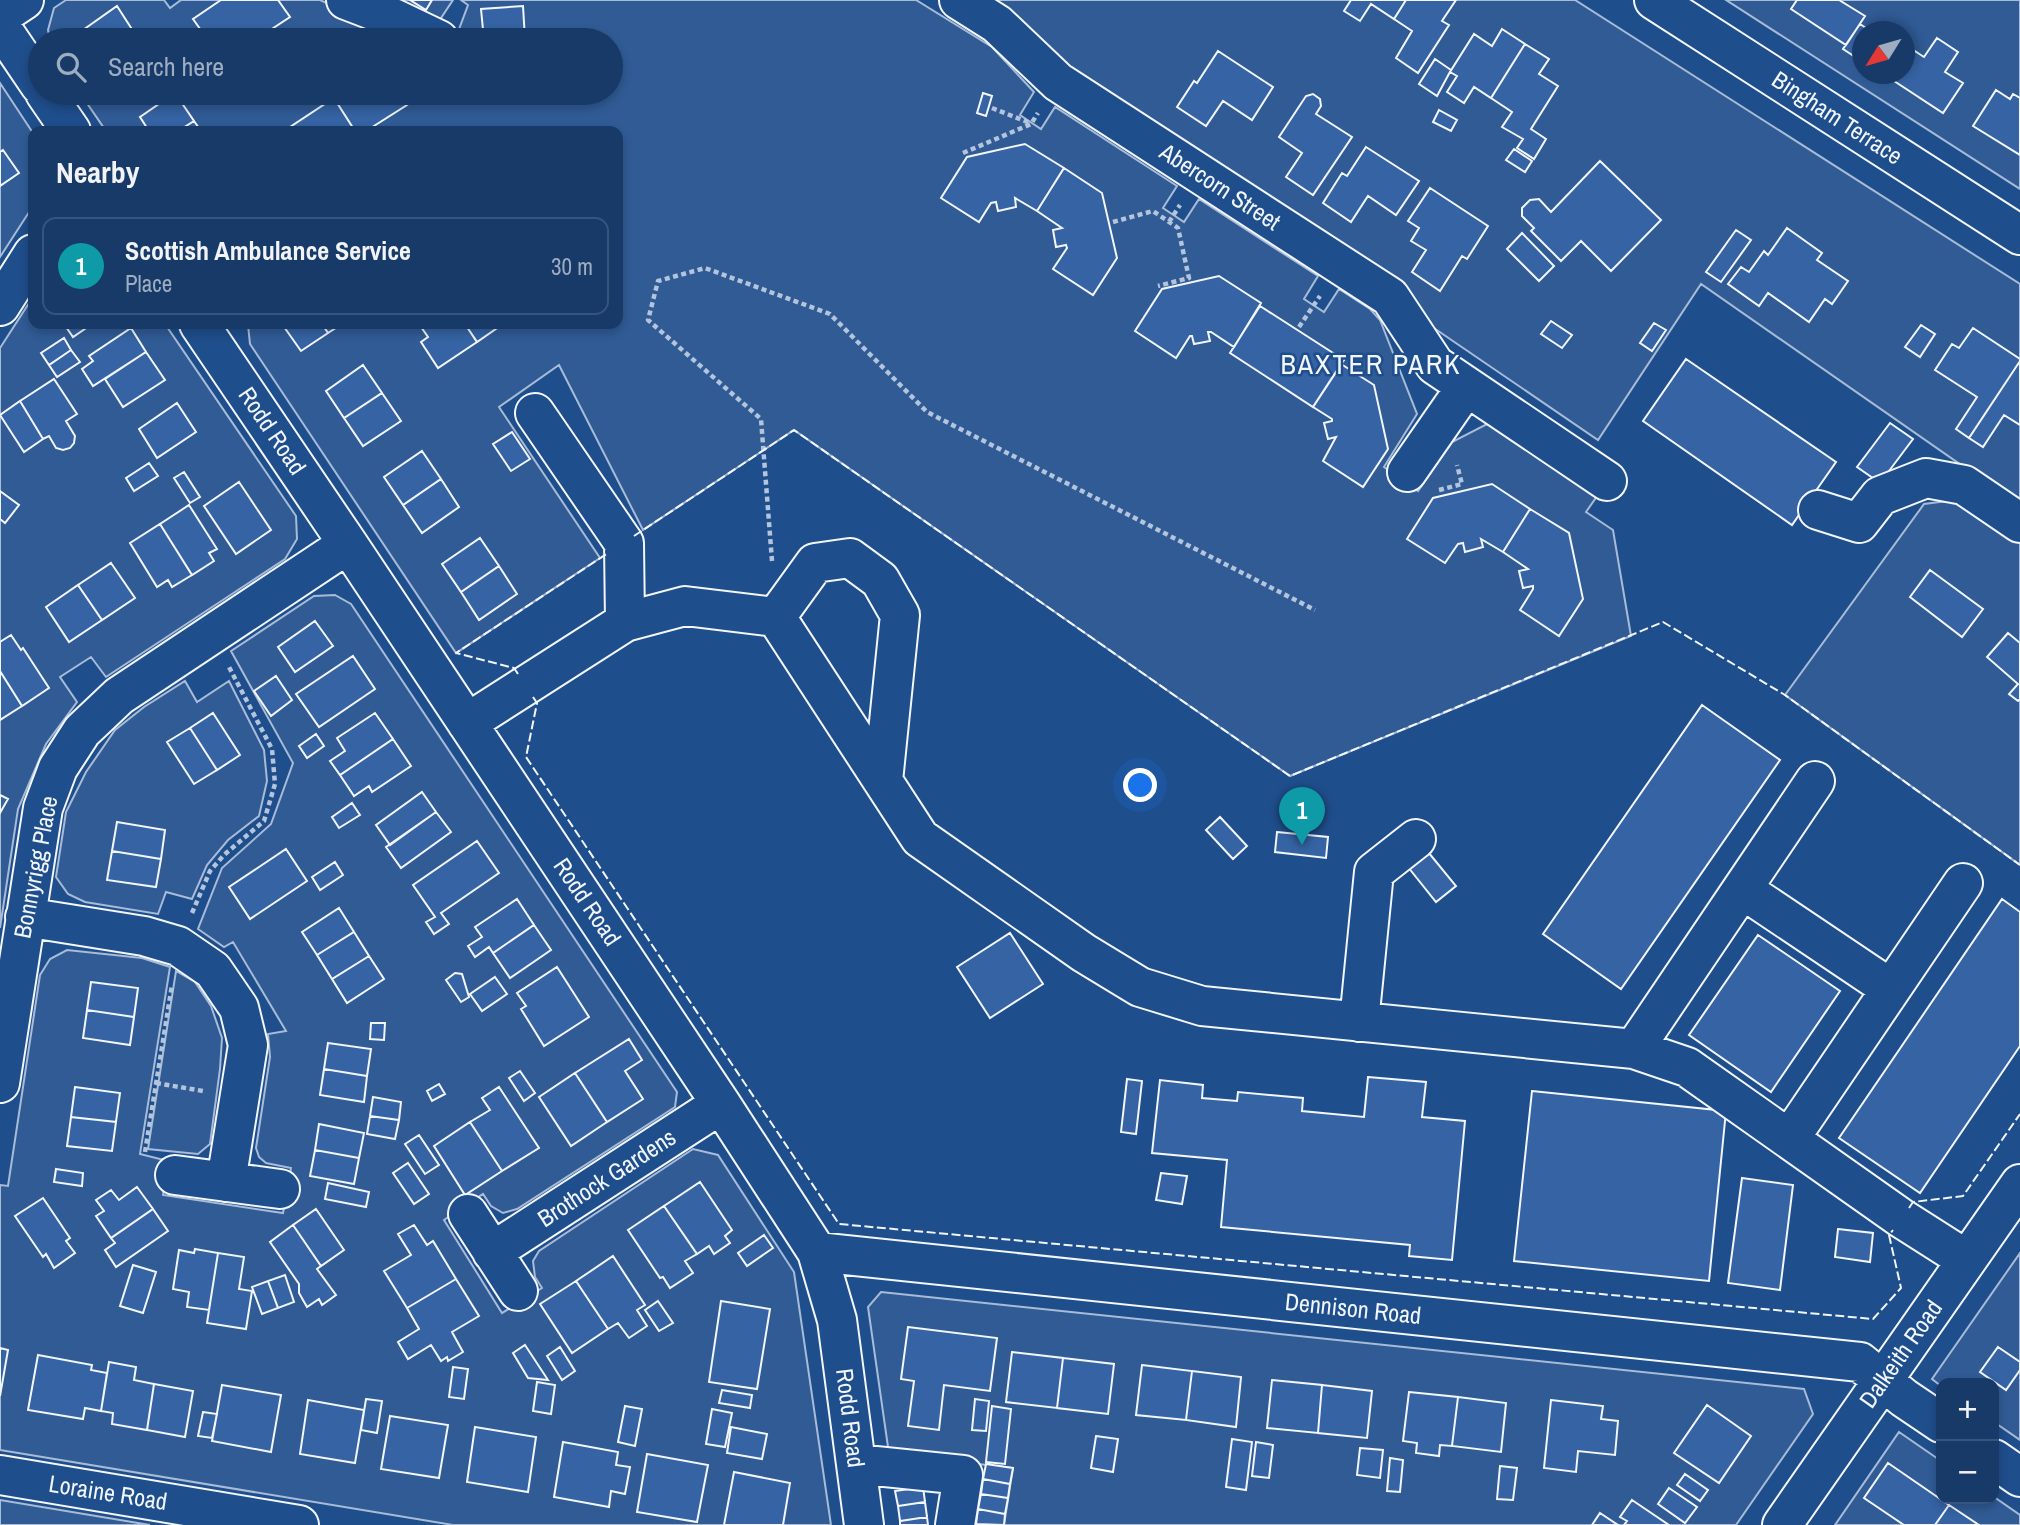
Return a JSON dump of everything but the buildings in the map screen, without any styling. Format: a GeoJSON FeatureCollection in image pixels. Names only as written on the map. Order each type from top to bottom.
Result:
{"type":"FeatureCollection","features":[{"type":"Feature","properties":{"kind":"street"},"geometry":{"type":"LineString","coordinates":[[0,16],[24,0]]}},
{"type":"Feature","properties":{"kind":"street"},"geometry":{"type":"LineString","coordinates":[[346,0],[414,28]]}},
{"type":"Feature","properties":{"kind":"street","name":"Abercorn Street"},"geometry":{"type":"LineString","coordinates":[[959,0],[997,24],[1058,82],[1391,297],[1434,365],[1607,481]]}},
{"type":"Feature","properties":{"kind":"street","name":"Bingham Terrace"},"geometry":{"type":"LineString","coordinates":[[1654,0],[2020,235]]}},
{"type":"Feature","properties":{"kind":"street"},"geometry":{"type":"LineString","coordinates":[[0,26],[28,67]]}},
{"type":"Feature","properties":{"kind":"street"},"geometry":{"type":"LineString","coordinates":[[53,105],[68,126]]}},
{"type":"Feature","properties":{"kind":"street"},"geometry":{"type":"LineString","coordinates":[[0,306],[28,262]]}},
{"type":"Feature","properties":{"kind":"street","name":"Rodd Road"},"geometry":{"type":"LineString","coordinates":[[202,329],[722,1104],[817,1252],[837,1320],[864,1525]]}},
{"type":"Feature","properties":{"kind":"street"},"geometry":{"type":"LineString","coordinates":[[1407,472],[1466,387]]}},
{"type":"Feature","properties":{"kind":"street"},"geometry":{"type":"LineString","coordinates":[[535,413],[624,543],[625,622]]}},
{"type":"Feature","properties":{"kind":"street"},"geometry":{"type":"LineString","coordinates":[[1818,510],[1859,523],[1880,496],[1926,478],[1964,485],[2020,523]]}},
{"type":"Feature","properties":{"kind":"street","name":"Bonnyrigg Place"},"geometry":{"type":"LineString","coordinates":[[0,1083],[43,808],[58,768],[82,731],[119,696],[348,544]]}},
{"type":"Feature","properties":{"kind":"street"},"geometry":{"type":"LineString","coordinates":[[776,617],[815,563],[850,558],[880,580],[900,615],[883,781]]}},
{"type":"Feature","properties":{"kind":"street"},"geometry":{"type":"LineString","coordinates":[[467,723],[625,622],[685,606],[776,617],[920,838],[1084,953],[1140,987],[1202,1006],[1634,1049],[1687,1067],[1901,1218],[1967,1260]]}},
{"type":"Feature","properties":{"kind":"street"},"geometry":{"type":"LineString","coordinates":[[1634,1049],[1815,781]]}},
{"type":"Feature","properties":{"kind":"street"},"geometry":{"type":"LineString","coordinates":[[1359,1021],[1374,872],[1416,839]]}},
{"type":"Feature","properties":{"kind":"street"},"geometry":{"type":"LineString","coordinates":[[1790,1138],[1963,883]]}},
{"type":"Feature","properties":{"kind":"street"},"geometry":{"type":"LineString","coordinates":[[1742,888],[1891,989]]}},
{"type":"Feature","properties":{"kind":"street"},"geometry":{"type":"LineString","coordinates":[[25,917],[144,936],[178,946],[213,970],[239,1008],[248,1045],[226,1182]]}},
{"type":"Feature","properties":{"kind":"street","name":"Brothock Gardens"},"geometry":{"type":"LineString","coordinates":[[492,1252],[722,1104]]}},
{"type":"Feature","properties":{"kind":"street"},"geometry":{"type":"LineString","coordinates":[[175,1175],[280,1189]]}},
{"type":"Feature","properties":{"kind":"street","name":"Dalkeith Road"},"geometry":{"type":"LineString","coordinates":[[1782,1525],[2020,1184]]}},
{"type":"Feature","properties":{"kind":"street"},"geometry":{"type":"LineString","coordinates":[[468,1214],[518,1291]]}},
{"type":"Feature","properties":{"kind":"street","name":"Dennison Road"},"geometry":{"type":"LineString","coordinates":[[817,1252],[1860,1362],[1904,1398],[1936,1420]]}},
{"type":"Feature","properties":{"kind":"street"},"geometry":{"type":"LineString","coordinates":[[1999,1462],[2020,1477]]}},
{"type":"Feature","properties":{"kind":"street"},"geometry":{"type":"LineString","coordinates":[[856,1464],[963,1475],[955,1525]]}},
{"type":"Feature","properties":{"kind":"street","name":"Loraine Road"},"geometry":{"type":"LineString","coordinates":[[0,1475],[299,1525]]}},
{"type":"Feature","properties":{"kind":"path"},"geometry":{"type":"LineString","coordinates":[[963,153],[1031,124],[1058,82]]}},
{"type":"Feature","properties":{"kind":"path"},"geometry":{"type":"LineString","coordinates":[[992,108],[1031,124]]}},
{"type":"Feature","properties":{"kind":"path"},"geometry":{"type":"LineString","coordinates":[[1114,222],[1153,211],[1178,228],[1189,278],[1158,286]]}},
{"type":"Feature","properties":{"kind":"path"},"geometry":{"type":"LineString","coordinates":[[772,561],[761,419],[648,320],[658,281],[705,268],[830,314],[927,412],[1315,610]]}},
{"type":"Feature","properties":{"kind":"path"},"geometry":{"type":"LineString","coordinates":[[175,1175],[176,1157],[145,1153],[178,946],[210,871],[224,855],[264,821],[275,784],[272,749],[212,634]]}},
{"type":"Feature","properties":{"kind":"path"},"geometry":{"type":"LineString","coordinates":[[156,1083],[239,1097]]}},
{"type":"Feature","properties":{"kind":"shaded area"},"geometry":{"type":"Polygon","coordinates":[[[66,0],[164,0],[170,8],[181,0],[320,0],[384,28],[49,28],[54,8],[66,0]]]}},
{"type":"Feature","properties":{"kind":"shaded area"},"geometry":{"type":"Polygon","coordinates":[[[376,0],[453,0],[439,21],[376,0]]]}},
{"type":"Feature","properties":{"kind":"shaded area"},"geometry":{"type":"Polygon","coordinates":[[[461,0],[916,0],[992,47],[1034,92],[1020,115],[1041,129],[1055,107],[1177,186],[1163,208],[1184,222],[1199,199],[1318,276],[1304,299],[1324,312],[1339,289],[1370,309],[1380,320],[1417,414],[1384,467],[1418,491],[1452,442],[1487,424],[1501,427],[1600,492],[1586,512],[1613,530],[1631,636],[1290,776],[794,430],[643,530],[559,365],[499,407],[600,558],[456,653],[250,344],[248,329],[623,329],[623,126],[103,126],[88,105],[623,105],[623,28],[459,28],[468,5],[461,0]]]}},
{"type":"Feature","properties":{"kind":"shaded area"},"geometry":{"type":"Polygon","coordinates":[[[986,0],[1575,0],[2020,284],[2020,506],[1701,284],[1598,440],[1428,324],[1089,82],[986,0]]]}},
{"type":"Feature","properties":{"kind":"shaded area"},"geometry":{"type":"Polygon","coordinates":[[[1726,0],[2020,0],[2020,189],[1857,84],[1915,84],[1915,21],[1852,21],[1852,81],[1726,0]]]}},
{"type":"Feature","properties":{"kind":"shaded area"},"geometry":{"type":"Polygon","coordinates":[[[0,83],[28,126],[28,214],[0,257],[0,83]]]}},
{"type":"Feature","properties":{"kind":"shaded area"},"geometry":{"type":"Polygon","coordinates":[[[28,305],[28,329],[168,329],[296,516],[297,539],[285,559],[106,677],[91,657],[60,677],[77,702],[46,744],[18,809],[0,928],[0,348],[28,305]]]}},
{"type":"Feature","properties":{"kind":"shaded area"},"geometry":{"type":"Polygon","coordinates":[[[1963,499],[2020,539],[2020,865],[1785,695],[1924,504],[1963,499]]]}},
{"type":"Feature","properties":{"kind":"shaded area"},"geometry":{"type":"Polygon","coordinates":[[[335,595],[351,604],[677,1092],[675,1107],[517,1209],[503,1213],[491,1206],[483,1194],[444,1220],[502,1313],[542,1288],[535,1277],[533,1261],[539,1251],[693,1149],[718,1155],[794,1272],[831,1525],[453,1525],[0,1450],[0,1185],[8,1186],[40,975],[50,959],[67,950],[142,958],[170,967],[140,1154],[168,1161],[163,1195],[283,1213],[291,1168],[266,1163],[259,1157],[256,1148],[270,1057],[268,1034],[286,1031],[233,942],[224,947],[198,929],[222,868],[271,824],[293,763],[231,651],[314,596],[335,595]]]}},
{"type":"Feature","properties":{"kind":"shaded area"},"geometry":{"type":"Polygon","coordinates":[[[185,681],[197,702],[229,681],[264,750],[267,781],[259,816],[228,840],[207,865],[192,899],[166,892],[158,914],[85,902],[68,894],[56,877],[66,812],[86,772],[115,730],[144,707],[185,681]]]}},
{"type":"Feature","properties":{"kind":"shaded area"},"geometry":{"type":"Polygon","coordinates":[[[176,971],[195,982],[211,1006],[222,1038],[210,1144],[198,1154],[148,1149],[176,971]]]}},
{"type":"Feature","properties":{"kind":"shaded area"},"geometry":{"type":"Polygon","coordinates":[[[2020,1253],[2020,1440],[1999,1425],[1999,1378],[1936,1378],[1936,1382],[1932,1379],[2020,1253]]]}},
{"type":"Feature","properties":{"kind":"shaded area"},"geometry":{"type":"Polygon","coordinates":[[[881,1292],[1804,1389],[1813,1414],[1736,1525],[1004,1525],[1013,1468],[889,1454],[868,1307],[881,1292]]]}},
{"type":"Feature","properties":{"kind":"shaded area"},"geometry":{"type":"Polygon","coordinates":[[[1899,1432],[1936,1458],[1936,1504],[1999,1504],[1999,1500],[2020,1515],[2020,1525],[1835,1525],[1899,1432]]]}},
{"type":"Feature","properties":{"kind":"shaded area"},"geometry":{"type":"Polygon","coordinates":[[[0,1500],[150,1525],[0,1525],[0,1500]]]}},
{"type":"Feature","properties":{"kind":"fence"},"geometry":{"type":"LineString","coordinates":[[634,536],[794,430],[1290,776],[1663,622],[1785,695],[2020,865]]}},
{"type":"Feature","properties":{"kind":"fence"},"geometry":{"type":"LineString","coordinates":[[518,674],[514,668],[456,653],[608,553]]}},
{"type":"Feature","properties":{"kind":"fence"},"geometry":{"type":"LineString","coordinates":[[533,697],[537,703],[526,757],[839,1224],[1873,1319],[1901,1288],[1889,1235],[1893,1230]]}},
{"type":"Feature","properties":{"kind":"fence"},"geometry":{"type":"LineString","coordinates":[[1909,1208],[1913,1202],[1963,1196],[2020,1114]]}},
{"type":"Feature","properties":{"kind":"place","name":"Scottish Ambulance Service"},"geometry":{"type":"Point","coordinates":[1302,845]}},
{"type":"Feature","properties":{"kind":"district","name":"BAXTER PARK"},"geometry":{"type":"Point","coordinates":[1371,364]}}]}
